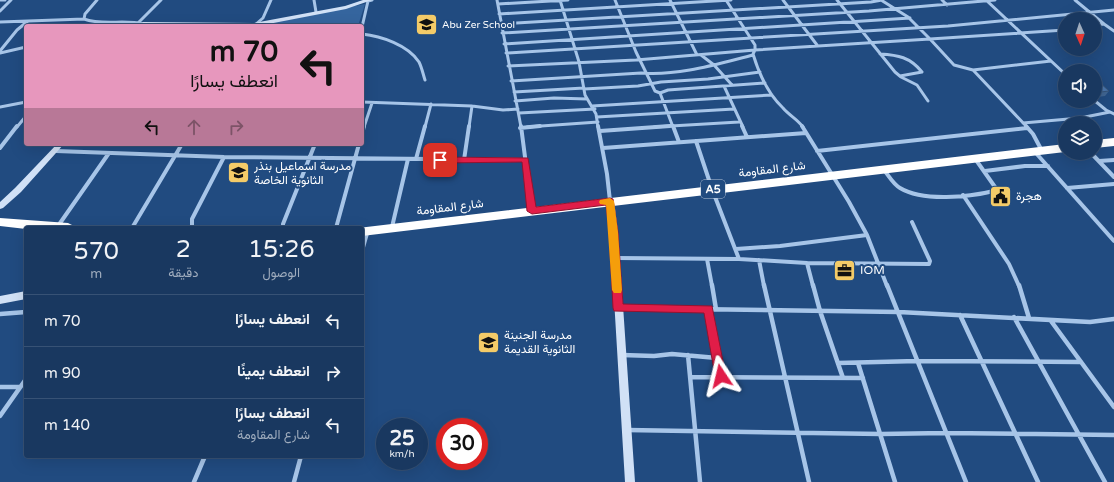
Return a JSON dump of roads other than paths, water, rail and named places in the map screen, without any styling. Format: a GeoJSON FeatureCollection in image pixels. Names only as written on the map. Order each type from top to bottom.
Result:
{"type":"FeatureCollection","features":[{"type":"Feature","properties":{"kind":"highway"},"geometry":{"type":"LineString","coordinates":[[1102,143],[1114,142]]}},
{"type":"Feature","properties":{"kind":"highway","name":"شارع المقاومة"},"geometry":{"type":"LineString","coordinates":[[365,230],[832,175],[976,160],[1058,149]]}},
{"type":"Feature","properties":{"kind":"highway"},"geometry":{"type":"LineString","coordinates":[[0,222],[50,226]]}},
{"type":"Feature","properties":{"kind":"main road"},"geometry":{"type":"LineString","coordinates":[[259,24],[370,0]]}},
{"type":"Feature","properties":{"kind":"main road"},"geometry":{"type":"LineString","coordinates":[[0,206],[18,190],[60,146]]}},
{"type":"Feature","properties":{"kind":"main road"},"geometry":{"type":"LineString","coordinates":[[610,201],[616,258],[630,482]]}},
{"type":"Feature","properties":{"kind":"main road"},"geometry":{"type":"LineString","coordinates":[[0,300],[24,295]]}},
{"type":"Feature","properties":{"kind":"street"},"geometry":{"type":"LineString","coordinates":[[0,0],[5,0]]}},
{"type":"Feature","properties":{"kind":"street"},"geometry":{"type":"LineString","coordinates":[[0,11],[11,0]]}},
{"type":"Feature","properties":{"kind":"street"},"geometry":{"type":"LineString","coordinates":[[84,19],[85,14],[97,0]]}},
{"type":"Feature","properties":{"kind":"street"},"geometry":{"type":"LineString","coordinates":[[0,22],[84,19],[91,21],[142,24],[161,0]]}},
{"type":"Feature","properties":{"kind":"street"},"geometry":{"type":"LineString","coordinates":[[255,24],[263,18],[271,0]]}},
{"type":"Feature","properties":{"kind":"street"},"geometry":{"type":"LineString","coordinates":[[314,0],[316,12]]}},
{"type":"Feature","properties":{"kind":"street"},"geometry":{"type":"LineString","coordinates":[[363,24],[370,0]]}},
{"type":"Feature","properties":{"kind":"street"},"geometry":{"type":"LineString","coordinates":[[560,0],[579,62],[587,99],[597,117],[610,201]]}},
{"type":"Feature","properties":{"kind":"street"},"geometry":{"type":"LineString","coordinates":[[532,211],[526,160],[518,111],[502,33],[498,2],[568,0]]}},
{"type":"Feature","properties":{"kind":"street"},"geometry":{"type":"LineString","coordinates":[[616,0],[633,46],[655,91],[660,93],[679,142]]}},
{"type":"Feature","properties":{"kind":"street"},"geometry":{"type":"LineString","coordinates":[[670,0],[687,32],[690,42],[699,55],[714,65],[732,85]]}},
{"type":"Feature","properties":{"kind":"street"},"geometry":{"type":"LineString","coordinates":[[726,0],[737,19],[751,38],[755,47],[753,55],[772,95],[783,109],[798,120],[849,202],[867,235],[899,312],[945,433],[966,482]]}},
{"type":"Feature","properties":{"kind":"street"},"geometry":{"type":"LineString","coordinates":[[499,14],[731,0]]}},
{"type":"Feature","properties":{"kind":"street"},"geometry":{"type":"LineString","coordinates":[[782,0],[817,45]]}},
{"type":"Feature","properties":{"kind":"street"},"geometry":{"type":"LineString","coordinates":[[837,0],[872,42],[880,54],[900,76],[918,85],[928,101]]}},
{"type":"Feature","properties":{"kind":"street"},"geometry":{"type":"LineString","coordinates":[[501,24],[841,4],[881,0],[911,18],[954,64],[977,72],[1028,128],[1036,139],[1039,152],[1048,166],[1112,235],[1114,241]]}},
{"type":"Feature","properties":{"kind":"street"},"geometry":{"type":"LineString","coordinates":[[942,0],[947,5]]}},
{"type":"Feature","properties":{"kind":"street"},"geometry":{"type":"LineString","coordinates":[[987,0],[1058,68]]}},
{"type":"Feature","properties":{"kind":"street"},"geometry":{"type":"LineString","coordinates":[[502,33],[848,13],[995,0]]}},
{"type":"Feature","properties":{"kind":"street"},"geometry":{"type":"LineString","coordinates":[[1075,0],[1090,12],[1114,10]]}},
{"type":"Feature","properties":{"kind":"street"},"geometry":{"type":"LineString","coordinates":[[506,54],[808,35],[1058,15]]}},
{"type":"Feature","properties":{"kind":"street"},"geometry":{"type":"LineString","coordinates":[[504,44],[911,18]]}},
{"type":"Feature","properties":{"kind":"street"},"geometry":{"type":"LineString","coordinates":[[24,24],[29,20]]}},
{"type":"Feature","properties":{"kind":"street"},"geometry":{"type":"LineString","coordinates":[[0,52],[17,30],[24,24]]}},
{"type":"Feature","properties":{"kind":"street"},"geometry":{"type":"LineString","coordinates":[[1104,24],[1114,31]]}},
{"type":"Feature","properties":{"kind":"street"},"geometry":{"type":"LineString","coordinates":[[508,66],[640,59],[817,45],[930,40],[1058,30]]}},
{"type":"Feature","properties":{"kind":"street"},"geometry":{"type":"LineString","coordinates":[[364,34],[372,34],[380,37],[411,53],[419,63],[425,80]]}},
{"type":"Feature","properties":{"kind":"street"},"geometry":{"type":"LineString","coordinates":[[0,52],[24,47]]}},
{"type":"Feature","properties":{"kind":"street"},"geometry":{"type":"LineString","coordinates":[[880,54],[910,59],[922,72],[900,76]]}},
{"type":"Feature","properties":{"kind":"street"},"geometry":{"type":"LineString","coordinates":[[511,81],[646,73],[655,74],[714,65],[753,55]]}},
{"type":"Feature","properties":{"kind":"street"},"geometry":{"type":"LineString","coordinates":[[973,70],[1051,61]]}},
{"type":"Feature","properties":{"kind":"street"},"geometry":{"type":"LineString","coordinates":[[514,92],[638,86],[651,83],[760,72]]}},
{"type":"Feature","properties":{"kind":"street"},"geometry":{"type":"LineString","coordinates":[[660,93],[664,91],[765,83]]}},
{"type":"Feature","properties":{"kind":"street"},"geometry":{"type":"LineString","coordinates":[[724,86],[746,137]]}},
{"type":"Feature","properties":{"kind":"street"},"geometry":{"type":"LineString","coordinates":[[364,102],[472,106],[518,111],[593,108],[772,95]]}},
{"type":"Feature","properties":{"kind":"street"},"geometry":{"type":"LineString","coordinates":[[515,101],[554,98],[587,99]]}},
{"type":"Feature","properties":{"kind":"street"},"geometry":{"type":"LineString","coordinates":[[0,107],[24,102]]}},
{"type":"Feature","properties":{"kind":"street"},"geometry":{"type":"LineString","coordinates":[[364,128],[372,102]]}},
{"type":"Feature","properties":{"kind":"street"},"geometry":{"type":"LineString","coordinates":[[416,159],[431,104]]}},
{"type":"Feature","properties":{"kind":"street"},"geometry":{"type":"LineString","coordinates":[[464,160],[472,106]]}},
{"type":"Feature","properties":{"kind":"street"},"geometry":{"type":"LineString","coordinates":[[1102,106],[1112,113]]}},
{"type":"Feature","properties":{"kind":"street"},"geometry":{"type":"LineString","coordinates":[[597,117],[734,109]]}},
{"type":"Feature","properties":{"kind":"street"},"geometry":{"type":"LineString","coordinates":[[1023,123],[1080,118],[1112,113]]}},
{"type":"Feature","properties":{"kind":"street"},"geometry":{"type":"LineString","coordinates":[[0,148],[24,118]]}},
{"type":"Feature","properties":{"kind":"street"},"geometry":{"type":"LineString","coordinates":[[520,128],[598,122]]}},
{"type":"Feature","properties":{"kind":"street"},"geometry":{"type":"LineString","coordinates":[[600,131],[739,122]]}},
{"type":"Feature","properties":{"kind":"street"},"geometry":{"type":"LineString","coordinates":[[817,152],[1028,128]]}},
{"type":"Feature","properties":{"kind":"street"},"geometry":{"type":"LineString","coordinates":[[603,148],[806,133]]}},
{"type":"Feature","properties":{"kind":"street"},"geometry":{"type":"LineString","coordinates":[[696,141],[712,189],[739,259]]}},
{"type":"Feature","properties":{"kind":"street"},"geometry":{"type":"LineString","coordinates":[[133,226],[181,146]]}},
{"type":"Feature","properties":{"kind":"street"},"geometry":{"type":"LineString","coordinates":[[283,226],[314,146]]}},
{"type":"Feature","properties":{"kind":"street"},"geometry":{"type":"LineString","coordinates":[[337,226],[358,146]]}},
{"type":"Feature","properties":{"kind":"street"},"geometry":{"type":"LineString","coordinates":[[56,151],[224,157],[526,160]]}},
{"type":"Feature","properties":{"kind":"street"},"geometry":{"type":"LineString","coordinates":[[63,226],[109,153]]}},
{"type":"Feature","properties":{"kind":"street"},"geometry":{"type":"LineString","coordinates":[[192,226],[192,219],[224,157]]}},
{"type":"Feature","properties":{"kind":"street"},"geometry":{"type":"LineString","coordinates":[[392,227],[408,159]]}},
{"type":"Feature","properties":{"kind":"street"},"geometry":{"type":"LineString","coordinates":[[884,170],[899,188],[922,195],[962,195],[994,191],[995,187],[976,160]]}},
{"type":"Feature","properties":{"kind":"street"},"geometry":{"type":"LineString","coordinates":[[1099,161],[1114,160]]}},
{"type":"Feature","properties":{"kind":"street"},"geometry":{"type":"LineString","coordinates":[[1099,161],[1114,177]]}},
{"type":"Feature","properties":{"kind":"street"},"geometry":{"type":"LineString","coordinates":[[985,172],[1025,166],[1048,166]]}},
{"type":"Feature","properties":{"kind":"street"},"geometry":{"type":"LineString","coordinates":[[1067,188],[1114,184]]}},
{"type":"Feature","properties":{"kind":"street"},"geometry":{"type":"LineString","coordinates":[[962,195],[1009,264],[1020,287],[1030,318]]}},
{"type":"Feature","properties":{"kind":"street"},"geometry":{"type":"LineString","coordinates":[[616,258],[739,259],[807,263],[929,264],[930,261],[912,222]]}},
{"type":"Feature","properties":{"kind":"street"},"geometry":{"type":"LineString","coordinates":[[736,249],[780,246],[867,235]]}},
{"type":"Feature","properties":{"kind":"street"},"geometry":{"type":"LineString","coordinates":[[707,259],[716,309]]}},
{"type":"Feature","properties":{"kind":"street"},"geometry":{"type":"LineString","coordinates":[[759,260],[768,310],[799,432],[809,482]]}},
{"type":"Feature","properties":{"kind":"street"},"geometry":{"type":"LineString","coordinates":[[807,263],[820,311],[843,378]]}},
{"type":"Feature","properties":{"kind":"street"},"geometry":{"type":"LineString","coordinates":[[618,308],[899,312],[1090,322],[1114,319]]}},
{"type":"Feature","properties":{"kind":"street"},"geometry":{"type":"LineString","coordinates":[[708,309],[721,376]]}},
{"type":"Feature","properties":{"kind":"street"},"geometry":{"type":"LineString","coordinates":[[0,314],[24,312]]}},
{"type":"Feature","properties":{"kind":"street"},"geometry":{"type":"LineString","coordinates":[[960,315],[1038,482]]}},
{"type":"Feature","properties":{"kind":"street"},"geometry":{"type":"LineString","coordinates":[[1014,317],[1106,482]]}},
{"type":"Feature","properties":{"kind":"street"},"geometry":{"type":"LineString","coordinates":[[1052,321],[1114,407]]}},
{"type":"Feature","properties":{"kind":"street"},"geometry":{"type":"LineString","coordinates":[[621,354],[654,356],[672,354],[718,358]]}},
{"type":"Feature","properties":{"kind":"street"},"geometry":{"type":"LineString","coordinates":[[688,355],[700,482]]}},
{"type":"Feature","properties":{"kind":"street"},"geometry":{"type":"LineString","coordinates":[[838,363],[917,361],[1081,362]]}},
{"type":"Feature","properties":{"kind":"street"},"geometry":{"type":"LineString","coordinates":[[858,363],[895,482]]}},
{"type":"Feature","properties":{"kind":"street"},"geometry":{"type":"LineString","coordinates":[[690,377],[863,378]]}},
{"type":"Feature","properties":{"kind":"street"},"geometry":{"type":"LineString","coordinates":[[0,416],[24,382]]}},
{"type":"Feature","properties":{"kind":"street"},"geometry":{"type":"LineString","coordinates":[[0,387],[20,387]]}},
{"type":"Feature","properties":{"kind":"street"},"geometry":{"type":"LineString","coordinates":[[626,430],[881,434],[945,433],[1114,435]]}},
{"type":"Feature","properties":{"kind":"street"},"geometry":{"type":"LineString","coordinates":[[194,482],[204,458]]}},
{"type":"Feature","properties":{"kind":"street"},"geometry":{"type":"LineString","coordinates":[[294,482],[300,458]]}},
{"type":"Feature","properties":{"kind":"place","name":"Abu Zer School"},"geometry":{"type":"Point","coordinates":[426,24]}},
{"type":"Feature","properties":{"kind":"place","name":"مدرسة اسماعيل بنذر الثانوية الخاصة"},"geometry":{"type":"Point","coordinates":[238,173]}},
{"type":"Feature","properties":{"kind":"place","name":"هجرة"},"geometry":{"type":"Point","coordinates":[1001,196]}},
{"type":"Feature","properties":{"kind":"place","name":"IOM"},"geometry":{"type":"Point","coordinates":[844,270]}},
{"type":"Feature","properties":{"kind":"place","name":"مدرسة الجنينة الثانوية القديمة"},"geometry":{"type":"Point","coordinates":[489,342]}}]}
